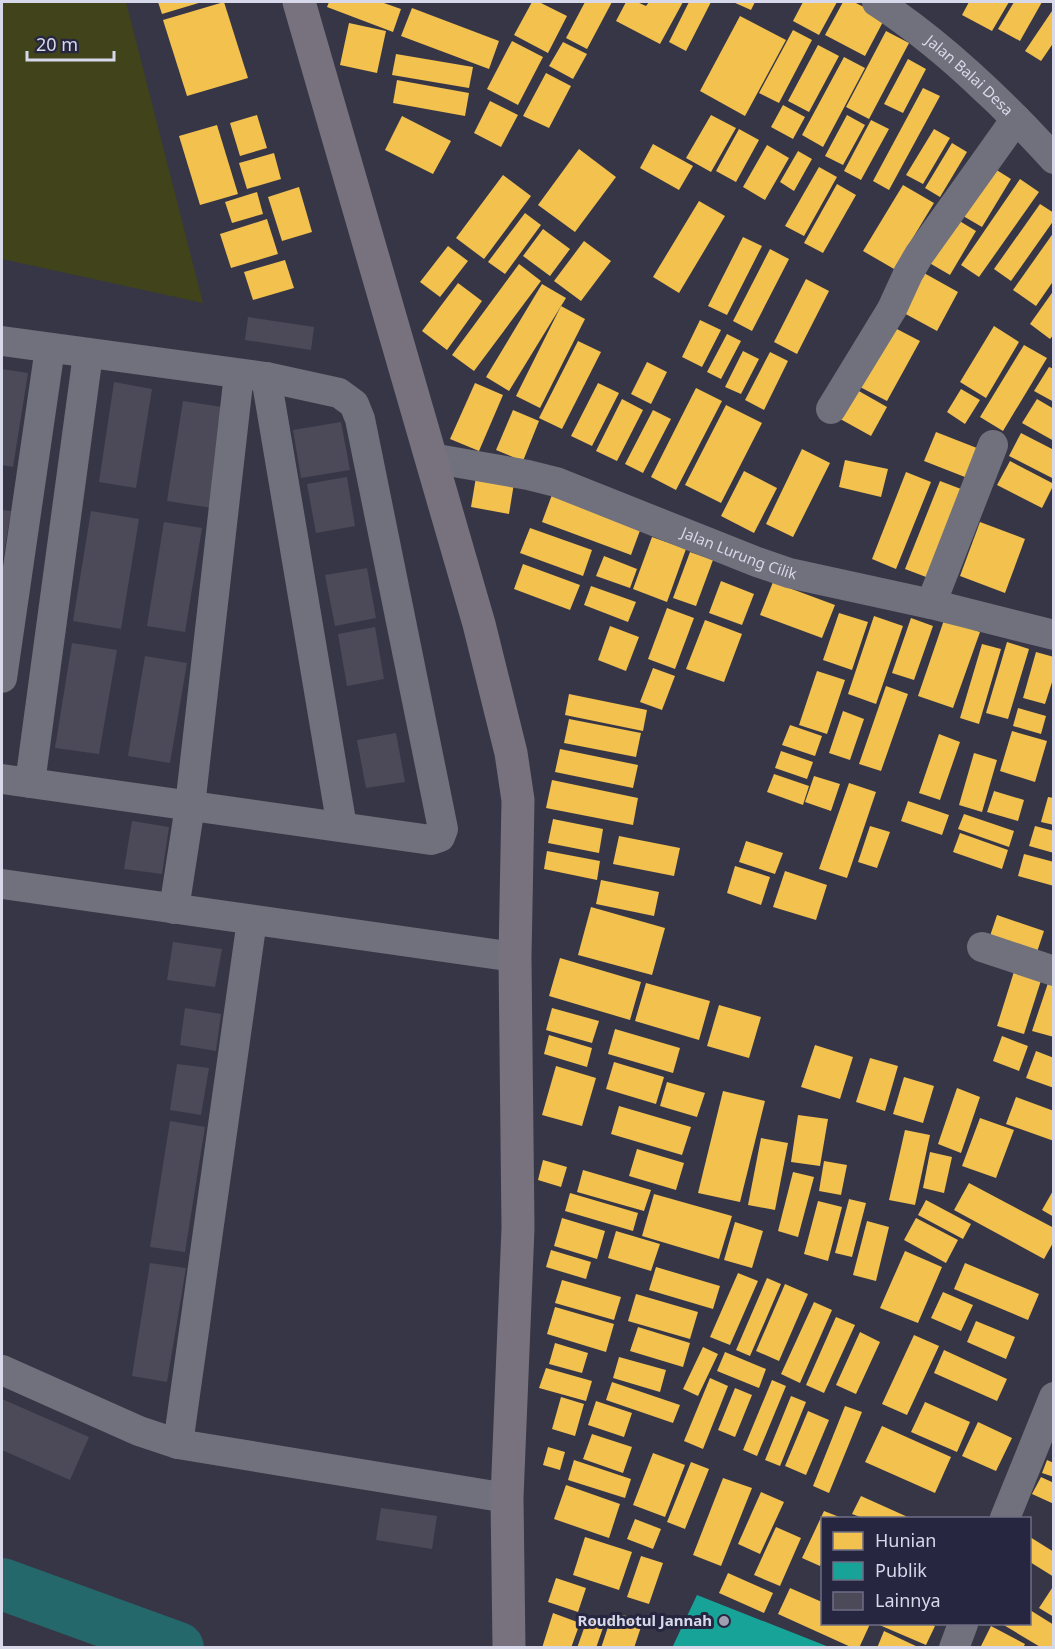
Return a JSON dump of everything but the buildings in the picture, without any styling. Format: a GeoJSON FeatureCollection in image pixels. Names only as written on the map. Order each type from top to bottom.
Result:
{"type":"FeatureCollection","features":[{"type":"Feature","properties":{"kind":"main road"},"geometry":{"type":"LineString","coordinates":[[299,2],[479,624],[511,753],[518,800],[515,957],[518,1228],[507,1498],[509,1647]]}},
{"type":"Feature","properties":{"kind":"street","name":"Jalan Balai Desa"},"geometry":{"type":"LineString","coordinates":[[877,2],[907,21],[1016,119],[1053,159]]}},
{"type":"Feature","properties":{"kind":"street"},"geometry":{"type":"LineString","coordinates":[[831,409],[892,309],[919,255],[1016,119]]}},
{"type":"Feature","properties":{"kind":"street"},"geometry":{"type":"LineString","coordinates":[[2,341],[252,375],[339,393],[354,404],[360,419],[443,829],[440,837],[430,840],[16,781],[88,354]]}},
{"type":"Feature","properties":{"kind":"street"},"geometry":{"type":"LineString","coordinates":[[2,678],[50,348]]}},
{"type":"Feature","properties":{"kind":"street"},"geometry":{"type":"LineString","coordinates":[[174,909],[252,375]]}},
{"type":"Feature","properties":{"kind":"street"},"geometry":{"type":"LineString","coordinates":[[252,375],[342,827]]}},
{"type":"Feature","properties":{"kind":"street"},"geometry":{"type":"LineString","coordinates":[[931,604],[993,445]]}},
{"type":"Feature","properties":{"kind":"street","name":"Jalan Lurung Cilik"},"geometry":{"type":"LineString","coordinates":[[431,458],[556,482],[789,573],[931,604],[1053,635]]}},
{"type":"Feature","properties":{"kind":"street"},"geometry":{"type":"LineString","coordinates":[[2,884],[515,957]]}},
{"type":"Feature","properties":{"kind":"street"},"geometry":{"type":"LineString","coordinates":[[178,1444],[252,920]]}},
{"type":"Feature","properties":{"kind":"street"},"geometry":{"type":"LineString","coordinates":[[982,947],[1053,971]]}},
{"type":"Feature","properties":{"kind":"street"},"geometry":{"type":"LineString","coordinates":[[2,1370],[140,1431],[178,1444],[507,1498]]}},
{"type":"Feature","properties":{"kind":"street"},"geometry":{"type":"LineString","coordinates":[[1005,1517],[1053,1397]]}},
{"type":"Feature","properties":{"kind":"street"},"geometry":{"type":"LineString","coordinates":[[954,1647],[962,1625]]}},
{"type":"Feature","properties":{"kind":"green space"},"geometry":{"type":"Polygon","coordinates":[[[2,2],[126,2],[203,303],[2,259],[2,2]]]}},
{"type":"Feature","properties":{"kind":"waterway"},"geometry":{"type":"LineString","coordinates":[[2,1584],[178,1648]]}},
{"type":"Feature","properties":{"kind":"place","name":"Roudhotul Jannah"},"geometry":{"type":"Point","coordinates":[724,1621]}}]}
